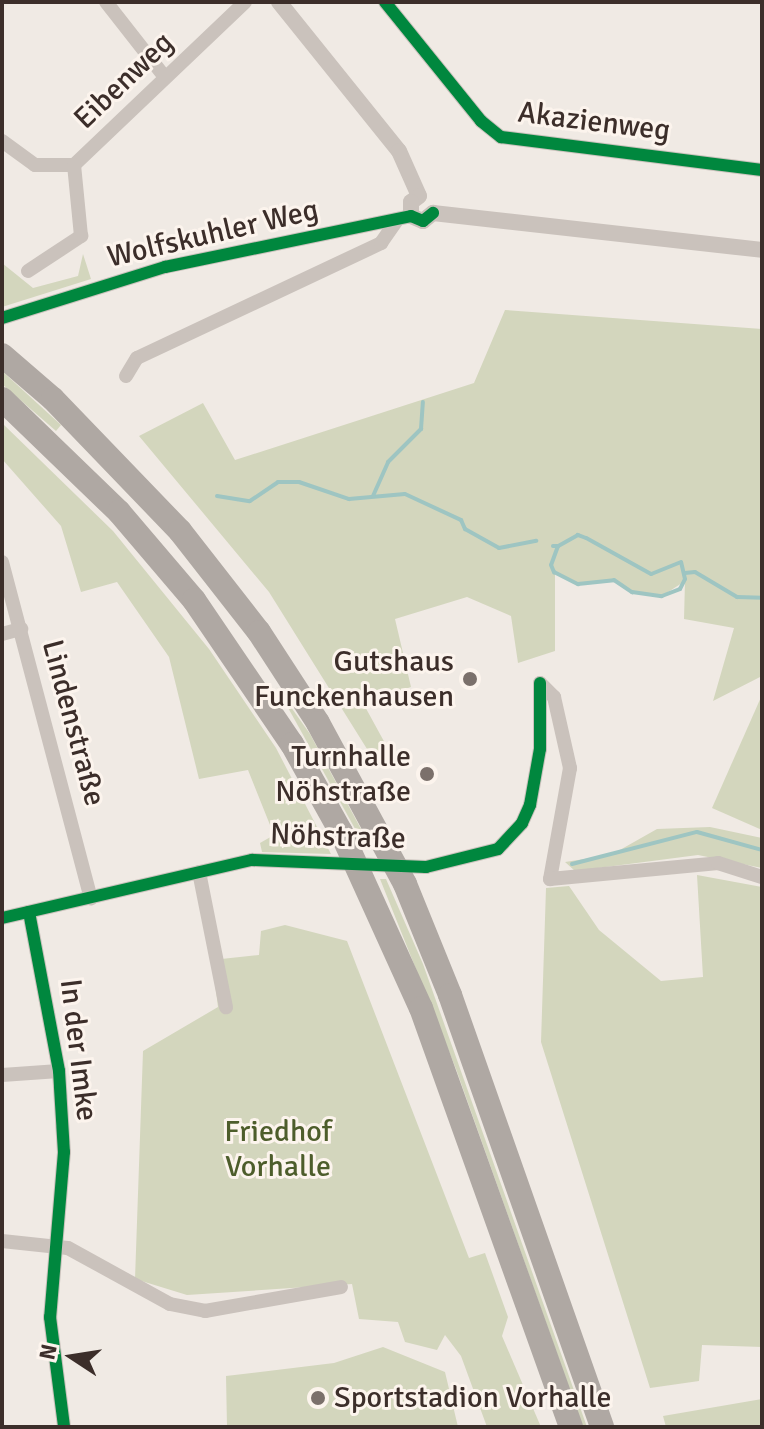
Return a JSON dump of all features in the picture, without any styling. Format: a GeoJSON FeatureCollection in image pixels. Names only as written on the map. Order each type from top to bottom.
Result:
{"type":"FeatureCollection","features":[{"type":"Feature","properties":{"kind":"highway"},"geometry":{"type":"LineString","coordinates":[[2,355],[135,481],[212,570],[318,723],[373,821],[405,884],[450,995],[602,1427]]}},
{"type":"Feature","properties":{"kind":"highway"},"geometry":{"type":"LineString","coordinates":[[2,399],[119,512],[194,600],[277,720],[341,832],[421,1008],[571,1427]]}},
{"type":"Feature","properties":{"kind":"street"},"geometry":{"type":"LineString","coordinates":[[106,2],[164,76]]}},
{"type":"Feature","properties":{"kind":"street","name":"Eibenweg"},"geometry":{"type":"LineString","coordinates":[[74,165],[245,2]]}},
{"type":"Feature","properties":{"kind":"street"},"geometry":{"type":"LineString","coordinates":[[279,2],[399,151],[419,196],[429,199],[433,213]]}},
{"type":"Feature","properties":{"kind":"street","name":"Akazienweg"},"geometry":{"type":"LineString","coordinates":[[385,2],[481,121],[501,137],[762,170]]}},
{"type":"Feature","properties":{"kind":"street"},"geometry":{"type":"LineString","coordinates":[[2,141],[35,165],[74,165],[81,236],[28,271]]}},
{"type":"Feature","properties":{"kind":"street"},"geometry":{"type":"LineString","coordinates":[[126,376],[137,358],[381,243],[404,218],[411,202],[419,196]]}},
{"type":"Feature","properties":{"kind":"street","name":"Wolfskuhler Weg"},"geometry":{"type":"LineString","coordinates":[[2,318],[165,267],[404,218],[423,221],[433,213],[762,250]]}},
{"type":"Feature","properties":{"kind":"street","name":"Lindenstraße"},"geometry":{"type":"LineString","coordinates":[[2,562],[91,898]]}},
{"type":"Feature","properties":{"kind":"street"},"geometry":{"type":"LineString","coordinates":[[2,634],[21,629]]}},
{"type":"Feature","properties":{"kind":"street","name":"Nöhstraße"},"geometry":{"type":"LineString","coordinates":[[2,918],[252,860],[328,859],[426,867],[498,849],[522,823],[530,805],[540,749],[540,683],[554,697],[570,768],[550,879],[718,863],[762,877]]}},
{"type":"Feature","properties":{"kind":"street"},"geometry":{"type":"LineString","coordinates":[[199,872],[226,1007]]}},
{"type":"Feature","properties":{"kind":"street","name":"In der Imke"},"geometry":{"type":"LineString","coordinates":[[29,912],[59,1071],[64,1152],[50,1317],[64,1427]]}},
{"type":"Feature","properties":{"kind":"street"},"geometry":{"type":"LineString","coordinates":[[2,1075],[59,1071]]}},
{"type":"Feature","properties":{"kind":"street"},"geometry":{"type":"LineString","coordinates":[[2,1241],[55,1244],[170,1304],[197,1310],[341,1287]]}},
{"type":"Feature","properties":{"kind":"green space"},"geometry":{"type":"Polygon","coordinates":[[[83,254],[91,279],[2,307],[2,263],[33,288],[78,276],[83,254]]]}},
{"type":"Feature","properties":{"kind":"green space"},"geometry":{"type":"Polygon","coordinates":[[[505,310],[762,329],[762,676],[713,701],[734,628],[684,619],[685,581],[662,596],[632,592],[614,580],[578,584],[555,572],[555,651],[518,663],[511,616],[467,597],[395,619],[411,687],[363,703],[386,745],[372,757],[269,592],[139,436],[203,403],[235,460],[474,383],[505,310]]]}},
{"type":"Feature","properties":{"kind":"green space"},"geometry":{"type":"Polygon","coordinates":[[[2,371],[61,425],[56,431],[2,384],[2,371]]]}},
{"type":"Feature","properties":{"kind":"green space"},"geometry":{"type":"Polygon","coordinates":[[[2,423],[113,531],[209,649],[276,748],[331,854],[262,852],[260,843],[274,835],[248,770],[199,779],[169,657],[117,582],[81,592],[61,526],[2,459],[2,423]]]}},
{"type":"Feature","properties":{"kind":"green space"},"geometry":{"type":"Polygon","coordinates":[[[276,686],[310,734],[369,844],[364,845],[276,686]]]}},
{"type":"Feature","properties":{"kind":"green space"},"geometry":{"type":"Polygon","coordinates":[[[762,695],[762,830],[712,808],[762,695]]]}},
{"type":"Feature","properties":{"kind":"green space"},"geometry":{"type":"Polygon","coordinates":[[[710,827],[762,838],[762,868],[698,855],[575,871],[565,862],[611,855],[657,829],[710,827]]]}},
{"type":"Feature","properties":{"kind":"green space"},"geometry":{"type":"Polygon","coordinates":[[[697,875],[762,887],[762,1347],[702,1345],[699,1381],[650,1388],[541,1042],[546,888],[569,886],[599,930],[661,981],[703,977],[697,875]]]}},
{"type":"Feature","properties":{"kind":"green space"},"geometry":{"type":"Polygon","coordinates":[[[380,879],[386,879],[423,964],[587,1427],[583,1427],[456,1069],[380,879]]]}},
{"type":"Feature","properties":{"kind":"green space","name":"Friedhof Vorhalle"},"geometry":{"type":"Polygon","coordinates":[[[285,925],[347,941],[469,1258],[485,1253],[508,1317],[502,1336],[541,1427],[487,1427],[461,1356],[445,1335],[437,1350],[405,1342],[398,1322],[359,1319],[352,1284],[187,1295],[135,1279],[143,1051],[218,1007],[212,960],[259,955],[261,931],[285,925]]]}},
{"type":"Feature","properties":{"kind":"green space"},"geometry":{"type":"Polygon","coordinates":[[[383,1347],[445,1372],[458,1427],[227,1427],[226,1376],[334,1363],[383,1347]]]}},
{"type":"Feature","properties":{"kind":"green space"},"geometry":{"type":"Polygon","coordinates":[[[762,1399],[762,1427],[666,1427],[663,1416],[762,1399]]]}},
{"type":"Feature","properties":{"kind":"waterway"},"geometry":{"type":"LineString","coordinates":[[373,496],[388,462],[421,429],[423,402]]}},
{"type":"Feature","properties":{"kind":"waterway"},"geometry":{"type":"LineString","coordinates":[[217,496],[250,501],[278,482],[299,482],[349,499],[405,494],[461,520],[465,529],[499,548],[536,541]]}},
{"type":"Feature","properties":{"kind":"waterway"},"geometry":{"type":"LineString","coordinates":[[553,546],[558,546],[551,565],[554,572],[578,584],[614,580],[632,592],[662,596],[680,589],[685,579],[681,562],[651,574],[578,535],[558,546]]}},
{"type":"Feature","properties":{"kind":"waterway"},"geometry":{"type":"LineString","coordinates":[[685,573],[695,572],[737,597],[762,598]]}},
{"type":"Feature","properties":{"kind":"waterway"},"geometry":{"type":"LineString","coordinates":[[572,864],[697,832],[762,850]]}},
{"type":"Feature","properties":{"kind":"cycle path"},"geometry":{"type":"LineString","coordinates":[[385,2],[481,121],[501,137],[762,170]]}},
{"type":"Feature","properties":{"kind":"cycle path"},"geometry":{"type":"LineString","coordinates":[[2,318],[165,267],[411,216],[423,221],[433,213]]}},
{"type":"Feature","properties":{"kind":"cycle path"},"geometry":{"type":"LineString","coordinates":[[2,918],[252,860],[426,867],[498,849],[522,823],[530,805],[540,749],[540,683]]}},
{"type":"Feature","properties":{"kind":"cycle path"},"geometry":{"type":"LineString","coordinates":[[29,912],[59,1071],[64,1152],[50,1317],[64,1427]]}},
{"type":"Feature","properties":{"kind":"place","name":"Gutshaus Funckenhausen"},"geometry":{"type":"Point","coordinates":[470,679]}},
{"type":"Feature","properties":{"kind":"place","name":"Turnhalle Nöhstraße"},"geometry":{"type":"Point","coordinates":[427,774]}},
{"type":"Feature","properties":{"kind":"place","name":"Sportstadion Vorhalle"},"geometry":{"type":"Point","coordinates":[318,1398]}}]}
